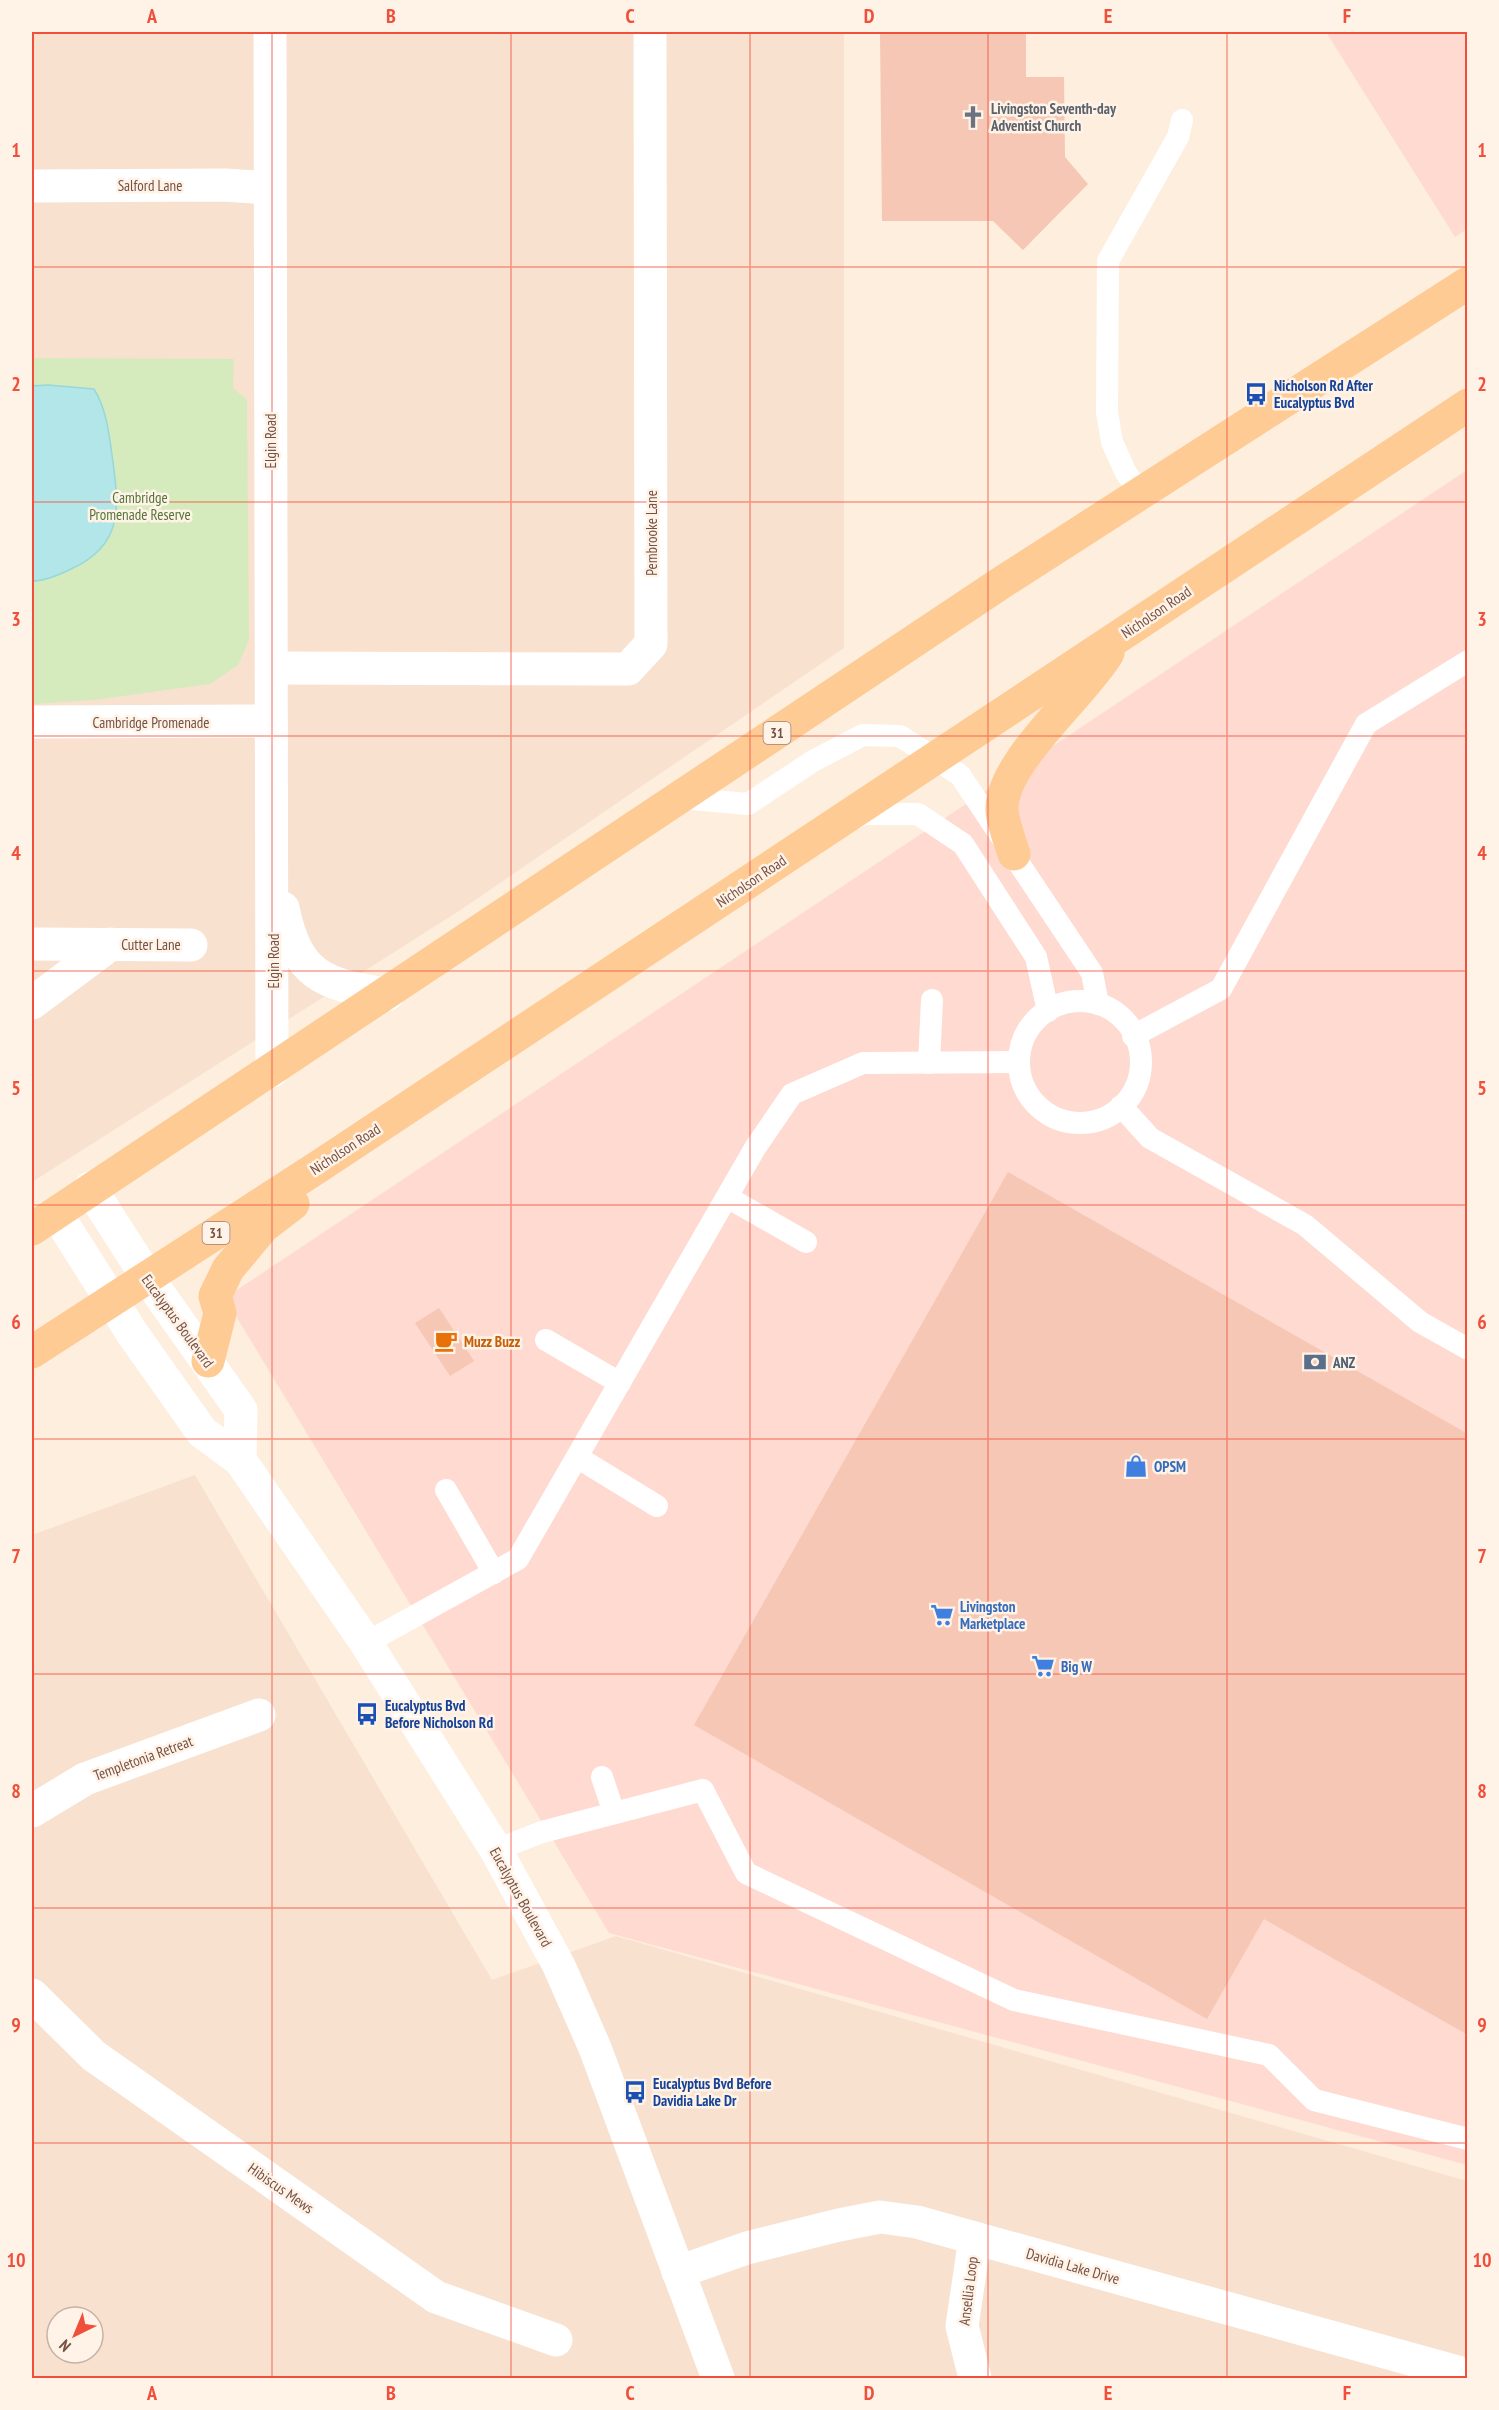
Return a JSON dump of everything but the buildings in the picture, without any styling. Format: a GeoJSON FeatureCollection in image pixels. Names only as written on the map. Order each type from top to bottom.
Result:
{"type":"FeatureCollection","features":[{"type":"Feature","properties":{"kind":"main road","name":"31"},"geometry":{"type":"LineString","coordinates":[[44,1221],[90,1188],[388,994],[1004,581],[1467,283]]}},
{"type":"Feature","properties":{"kind":"main road","name":"Nicholson Road"},"geometry":{"type":"LineString","coordinates":[[32,1352],[321,1165],[1467,405]]}},
{"type":"Feature","properties":{"kind":"main road"},"geometry":{"type":"LineString","coordinates":[[1423,434],[1467,432]]}},
{"type":"Feature","properties":{"kind":"main road"},"geometry":{"type":"LineString","coordinates":[[1014,854],[1002,810],[1006,785],[1030,748],[1095,674],[1117,638]]}},
{"type":"Feature","properties":{"kind":"main road"},"geometry":{"type":"LineString","coordinates":[[208,1362],[220,1313],[215,1296],[228,1269],[263,1227],[304,1195],[321,1165]]}},
{"type":"Feature","properties":{"kind":"street","name":"Elgin Road"},"geometry":{"type":"LineString","coordinates":[[270,32],[272,1071]]}},
{"type":"Feature","properties":{"kind":"street","name":"Pembrooke Lane"},"geometry":{"type":"LineString","coordinates":[[272,668],[628,669],[651,644],[651,32]]}},
{"type":"Feature","properties":{"kind":"street","name":"Salford Lane"},"geometry":{"type":"LineString","coordinates":[[32,186],[225,185],[269,188]]}},
{"type":"Feature","properties":{"kind":"street","name":"Cambridge Promenade"},"geometry":{"type":"LineString","coordinates":[[32,722],[271,722]]}},
{"type":"Feature","properties":{"kind":"street","name":"Elgin Road"},"geometry":{"type":"LineString","coordinates":[[273,850],[290,942],[305,966],[345,988],[388,994]]}},
{"type":"Feature","properties":{"kind":"street","name":"Cutter Lane"},"geometry":{"type":"LineString","coordinates":[[32,944],[191,945]]}},
{"type":"Feature","properties":{"kind":"street","name":"Cutter Lane"},"geometry":{"type":"LineString","coordinates":[[32,1004],[111,944]]}},
{"type":"Feature","properties":{"kind":"street","name":"Eucalyptus Boulevard"},"geometry":{"type":"LineString","coordinates":[[90,1188],[147,1277],[241,1410],[240,1460]]}},
{"type":"Feature","properties":{"kind":"street","name":"Eucalyptus Boulevard"},"geometry":{"type":"LineString","coordinates":[[44,1221],[111,1301],[202,1432],[240,1460],[366,1643],[496,1850],[559,1966],[586,2028],[633,2144],[718,2379]]}},
{"type":"Feature","properties":{"kind":"street","name":"Templetonia Retreat"},"geometry":{"type":"LineString","coordinates":[[32,1811],[84,1779],[259,1715]]}},
{"type":"Feature","properties":{"kind":"street","name":"Hibiscus Mews"},"geometry":{"type":"LineString","coordinates":[[32,1995],[94,2056],[436,2297],[556,2340]]}},
{"type":"Feature","properties":{"kind":"street","name":"Davidia Lake Drive"},"geometry":{"type":"LineString","coordinates":[[678,2271],[747,2248],[880,2217],[917,2222],[1460,2376]]}},
{"type":"Feature","properties":{"kind":"street","name":"Ansellia Loop"},"geometry":{"type":"LineString","coordinates":[[975,2238],[962,2326],[975,2379]]}},
{"type":"Feature","properties":{"kind":"lane"},"geometry":{"type":"LineString","coordinates":[[1140,493],[1126,473],[1112,442],[1107,412],[1108,261],[1178,137],[1182,120]]}},
{"type":"Feature","properties":{"kind":"lane"},"geometry":{"type":"LineString","coordinates":[[1133,1036],[1221,989],[1366,724],[1467,661]]}},
{"type":"Feature","properties":{"kind":"lane"},"geometry":{"type":"LineString","coordinates":[[680,798],[748,804],[813,761],[863,735],[900,736],[960,775],[1092,973],[1098,1004]]}},
{"type":"Feature","properties":{"kind":"lane"},"geometry":{"type":"LineString","coordinates":[[826,831],[864,814],[918,814],[963,844],[1036,957],[1048,1011]]}},
{"type":"Feature","properties":{"kind":"lane"},"geometry":{"type":"LineString","coordinates":[[929,1063],[932,1000]]}},
{"type":"Feature","properties":{"kind":"lane"},"geometry":{"type":"LineString","coordinates":[[1078,1001],[1098,1004],[1116,1013],[1131,1029],[1141,1057],[1139,1077],[1130,1097],[1115,1112],[1096,1121],[1074,1123],[1053,1117],[1036,1104],[1024,1087],[1019,1062],[1025,1033],[1038,1016],[1057,1005],[1078,1001]]}},
{"type":"Feature","properties":{"kind":"lane"},"geometry":{"type":"LineString","coordinates":[[366,1643],[518,1559],[727,1197],[792,1094],[863,1063],[1019,1062]]}},
{"type":"Feature","properties":{"kind":"lane"},"geometry":{"type":"LineString","coordinates":[[1121,1106],[1150,1138],[1305,1225],[1419,1322],[1467,1348]]}},
{"type":"Feature","properties":{"kind":"lane"},"geometry":{"type":"LineString","coordinates":[[727,1197],[806,1242]]}},
{"type":"Feature","properties":{"kind":"lane"},"geometry":{"type":"LineString","coordinates":[[546,1340],[620,1383]]}},
{"type":"Feature","properties":{"kind":"lane"},"geometry":{"type":"LineString","coordinates":[[577,1456],[657,1506]]}},
{"type":"Feature","properties":{"kind":"lane"},"geometry":{"type":"LineString","coordinates":[[446,1490],[494,1573]]}},
{"type":"Feature","properties":{"kind":"lane"},"geometry":{"type":"LineString","coordinates":[[602,1777],[614,1813]]}},
{"type":"Feature","properties":{"kind":"lane"},"geometry":{"type":"LineString","coordinates":[[496,1850],[542,1832],[703,1790],[746,1873],[1014,2000],[1269,2055],[1314,2100],[1467,2139]]}},
{"type":"Feature","properties":{"kind":"shaded area"},"geometry":{"type":"Polygon","coordinates":[[[32,32],[844,32],[844,648],[459,911],[32,1182],[32,32]]]}},
{"type":"Feature","properties":{"kind":"shaded area"},"geometry":{"type":"Polygon","coordinates":[[[1326,32],[1467,32],[1467,229],[1455,237],[1326,32]]]}},
{"type":"Feature","properties":{"kind":"shaded area","name":"Livingston Marketplace"},"geometry":{"type":"Polygon","coordinates":[[[1467,470],[1467,2165],[609,1933],[225,1298],[1467,470]]]}},
{"type":"Feature","properties":{"kind":"shaded area"},"geometry":{"type":"Polygon","coordinates":[[[195,1475],[492,1980],[616,1936],[1467,2181],[1467,2378],[32,2378],[32,1535],[195,1475]]]}},
{"type":"Feature","properties":{"kind":"green space","name":"Cambridge Promenade Reserve"},"geometry":{"type":"Polygon","coordinates":[[[32,358],[234,359],[233,388],[247,400],[249,640],[238,665],[210,684],[94,700],[32,704],[32,358]]]}},
{"type":"Feature","properties":{"kind":"water"},"geometry":{"type":"Polygon","coordinates":[[[32,386],[94,389],[104,412],[108,429],[116,507],[110,536],[89,559],[57,575],[32,581],[32,386]]]}},
{"type":"Feature","properties":{"kind":"place","name":"Livingston Seventh-day Adventist Church"},"geometry":{"type":"Point","coordinates":[973,117]}},
{"type":"Feature","properties":{"kind":"place","name":"Nicholson Rd After Eucalyptus Bvd"},"geometry":{"type":"Point","coordinates":[1256,394]}},
{"type":"Feature","properties":{"kind":"place","name":"Muzz Buzz"},"geometry":{"type":"Point","coordinates":[446,1341]}},
{"type":"Feature","properties":{"kind":"place","name":"ANZ"},"geometry":{"type":"Point","coordinates":[1315,1362]}},
{"type":"Feature","properties":{"kind":"place","name":"OPSM"},"geometry":{"type":"Point","coordinates":[1136,1466]}},
{"type":"Feature","properties":{"kind":"place","name":"Livingston Marketplace"},"geometry":{"type":"Point","coordinates":[942,1615]}},
{"type":"Feature","properties":{"kind":"place","name":"Big W"},"geometry":{"type":"Point","coordinates":[1043,1666]}},
{"type":"Feature","properties":{"kind":"place","name":"Eucalyptus Bvd Before Nicholson Rd"},"geometry":{"type":"Point","coordinates":[367,1714]}},
{"type":"Feature","properties":{"kind":"place","name":"Eucalyptus Bvd Before Davidia Lake Dr"},"geometry":{"type":"Point","coordinates":[635,2092]}}]}
